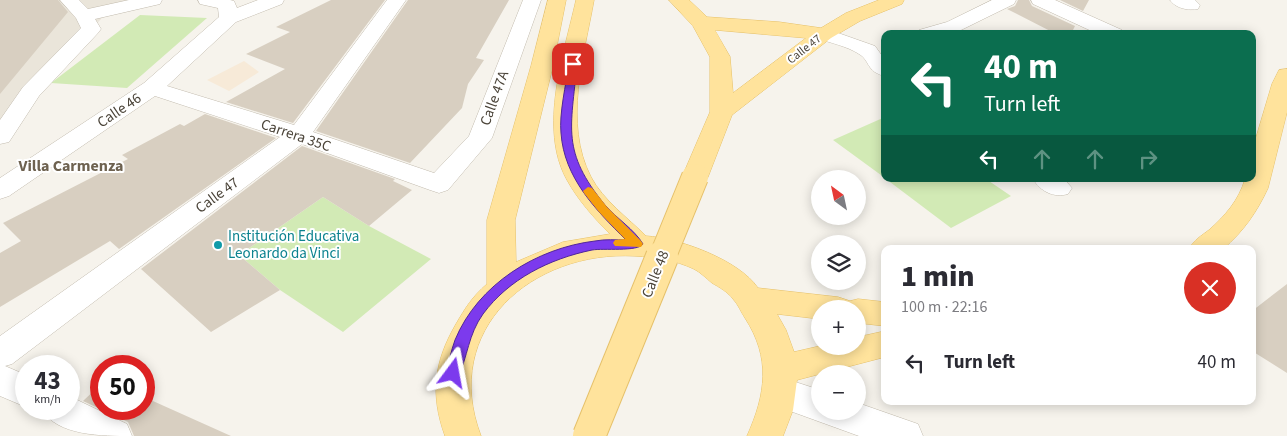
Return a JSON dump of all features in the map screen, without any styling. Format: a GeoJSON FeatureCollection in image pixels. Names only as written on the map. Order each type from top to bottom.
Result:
{"type":"FeatureCollection","features":[{"type":"Feature","properties":{"kind":"main road"},"geometry":{"type":"LineString","coordinates":[[502,286],[501,220],[542,66],[557,0]]}},
{"type":"Feature","properties":{"kind":"main road"},"geometry":{"type":"LineString","coordinates":[[585,0],[568,98],[566,132],[570,158],[580,179],[603,210],[637,244]]}},
{"type":"Feature","properties":{"kind":"main road"},"geometry":{"type":"LineString","coordinates":[[678,0],[701,23],[720,57],[722,112]]}},
{"type":"Feature","properties":{"kind":"main road","name":"Calle 47"},"geometry":{"type":"LineString","coordinates":[[722,112],[824,34],[853,16],[895,0]]}},
{"type":"Feature","properties":{"kind":"main road"},"geometry":{"type":"LineString","coordinates":[[701,23],[779,28],[824,34]]}},
{"type":"Feature","properties":{"kind":"main road"},"geometry":{"type":"LineString","coordinates":[[1207,245],[1235,223],[1250,200],[1287,75]]}},
{"type":"Feature","properties":{"kind":"main road","name":"Calle 48"},"geometry":{"type":"LineString","coordinates":[[589,436],[722,112]]}},
{"type":"Feature","properties":{"kind":"main road"},"geometry":{"type":"LineString","coordinates":[[459,433],[452,391],[456,357],[469,325],[478,311],[502,286],[536,263],[556,255],[596,245],[637,244],[676,251],[699,260],[732,280],[760,311],[774,339],[780,381],[771,426],[765,436]]}},
{"type":"Feature","properties":{"kind":"main road"},"geometry":{"type":"LineString","coordinates":[[751,299],[811,306]]}},
{"type":"Feature","properties":{"kind":"main road"},"geometry":{"type":"LineString","coordinates":[[866,312],[881,314]]}},
{"type":"Feature","properties":{"kind":"main road"},"geometry":{"type":"LineString","coordinates":[[780,381],[881,345]]}},
{"type":"Feature","properties":{"kind":"street"},"geometry":{"type":"LineString","coordinates":[[0,138],[31,92],[91,28],[84,16],[69,0]]}},
{"type":"Feature","properties":{"kind":"street"},"geometry":{"type":"LineString","coordinates":[[84,16],[153,0]]}},
{"type":"Feature","properties":{"kind":"street"},"geometry":{"type":"LineString","coordinates":[[207,0],[227,5],[229,18],[275,0]]}},
{"type":"Feature","properties":{"kind":"street","name":"Calle 47"},"geometry":{"type":"LineString","coordinates":[[0,354],[299,135],[397,0]]}},
{"type":"Feature","properties":{"kind":"street","name":"Calle 47A"},"geometry":{"type":"LineString","coordinates":[[439,184],[480,138],[532,0]]}},
{"type":"Feature","properties":{"kind":"street"},"geometry":{"type":"LineString","coordinates":[[961,30],[1007,0]]}},
{"type":"Feature","properties":{"kind":"street"},"geometry":{"type":"LineString","coordinates":[[1040,0],[1106,30]]}},
{"type":"Feature","properties":{"kind":"street","name":"Calle 46"},"geometry":{"type":"LineString","coordinates":[[0,190],[152,88],[229,18]]}},
{"type":"Feature","properties":{"kind":"street"},"geometry":{"type":"LineString","coordinates":[[824,34],[876,48],[877,64],[881,67]]}},
{"type":"Feature","properties":{"kind":"street","name":"Carrera 35C"},"geometry":{"type":"LineString","coordinates":[[152,88],[299,135],[439,184]]}},
{"type":"Feature","properties":{"kind":"street"},"geometry":{"type":"LineString","coordinates":[[0,379],[15,386]]}},
{"type":"Feature","properties":{"kind":"street"},"geometry":{"type":"LineString","coordinates":[[780,381],[811,400]]}},
{"type":"Feature","properties":{"kind":"street"},"geometry":{"type":"LineString","coordinates":[[80,419],[114,436]]}},
{"type":"Feature","properties":{"kind":"street"},"geometry":{"type":"LineString","coordinates":[[860,420],[905,436]]}},
{"type":"Feature","properties":{"kind":"shaded area"},"geometry":{"type":"Polygon","coordinates":[[[0,0],[142,0],[124,6],[102,18],[31,92],[0,137],[0,0]]]}},
{"type":"Feature","properties":{"kind":"shaded area"},"geometry":{"type":"Polygon","coordinates":[[[244,61],[259,72],[229,91],[207,80],[244,61]]]}},
{"type":"Feature","properties":{"kind":"green space"},"geometry":{"type":"Polygon","coordinates":[[[140,15],[207,18],[127,88],[51,83],[140,15]]]}},
{"type":"Feature","properties":{"kind":"green space"},"geometry":{"type":"Polygon","coordinates":[[[881,119],[881,175],[833,140],[881,119]]]}},
{"type":"Feature","properties":{"kind":"green space"},"geometry":{"type":"Polygon","coordinates":[[[890,182],[990,182],[1011,196],[951,228],[890,182]]]}},
{"type":"Feature","properties":{"kind":"green space"},"geometry":{"type":"Polygon","coordinates":[[[323,197],[369,226],[431,259],[343,332],[280,290],[239,255],[323,197]]]}},
{"type":"Feature","properties":{"kind":"building"},"geometry":{"type":"Polygon","coordinates":[[[0,0],[58,0],[68,12],[0,94],[0,0]]]}},
{"type":"Feature","properties":{"kind":"building"},"geometry":{"type":"Polygon","coordinates":[[[331,0],[385,0],[293,123],[226,102],[285,69],[246,54],[290,32],[276,27],[331,0]]]}},
{"type":"Feature","properties":{"kind":"building"},"geometry":{"type":"Polygon","coordinates":[[[408,0],[509,0],[476,58],[484,60],[468,84],[462,108],[410,163],[316,131],[408,0]]]}},
{"type":"Feature","properties":{"kind":"building"},"geometry":{"type":"Polygon","coordinates":[[[1018,0],[1029,0],[1032,6],[1075,26],[1073,30],[1048,30],[1007,9],[1015,6],[1018,0]]]}},
{"type":"Feature","properties":{"kind":"building"},"geometry":{"type":"Polygon","coordinates":[[[1060,0],[1089,0],[1083,11],[1060,0]]]}},
{"type":"Feature","properties":{"kind":"building"},"geometry":{"type":"Polygon","coordinates":[[[205,114],[276,138],[119,249],[110,241],[0,307],[0,253],[21,241],[3,223],[128,159],[122,155],[180,124],[184,126],[205,114]]]}},
{"type":"Feature","properties":{"kind":"building","name":"Institución Educativa Leonardo da Vinci"},"geometry":{"type":"Polygon","coordinates":[[[302,146],[395,179],[393,181],[412,190],[369,226],[323,197],[239,255],[280,290],[211,332],[141,269],[302,146]]]}},
{"type":"Feature","properties":{"kind":"building"},"geometry":{"type":"Polygon","coordinates":[[[1287,284],[1287,373],[1256,354],[1256,308],[1287,284]]]}},
{"type":"Feature","properties":{"kind":"building"},"geometry":{"type":"Polygon","coordinates":[[[90,394],[90,404],[83,401],[90,394]]]}},
{"type":"Feature","properties":{"kind":"building"},"geometry":{"type":"Polygon","coordinates":[[[155,402],[231,436],[134,436],[128,422],[124,420],[155,420],[155,402]]]}},
{"type":"Feature","properties":{"kind":"slow traffic"},"geometry":{"type":"LineString","coordinates":[[588,191],[603,210],[637,244],[619,243]]}},
{"type":"Feature","properties":{"kind":"place","name":"Institución Educativa Leonardo da Vinci"},"geometry":{"type":"Point","coordinates":[218,245]}},
{"type":"Feature","properties":{"kind":"district","name":"Villa Carmenza"},"geometry":{"type":"Point","coordinates":[71,165]}},
{"type":"Feature","properties":{"kind":"route"},"geometry":{"type":"LineString","coordinates":[[453,373],[462,340],[478,311],[489,298],[518,274],[536,263],[576,249],[617,243],[637,244],[603,210],[580,179],[570,158],[566,132],[573,64]]}}]}
